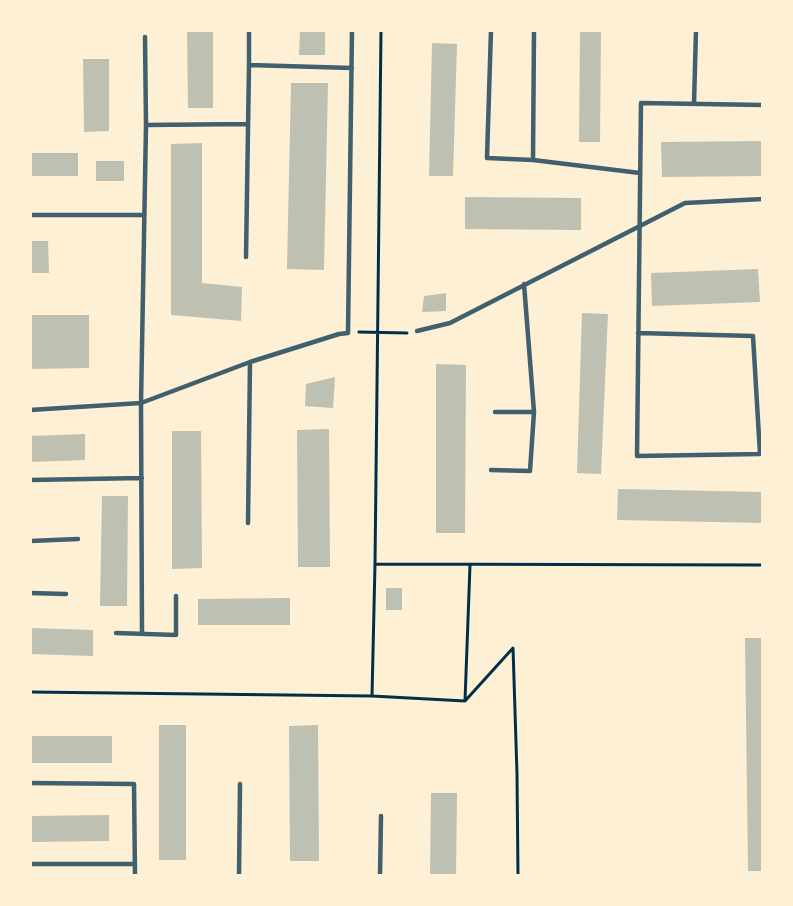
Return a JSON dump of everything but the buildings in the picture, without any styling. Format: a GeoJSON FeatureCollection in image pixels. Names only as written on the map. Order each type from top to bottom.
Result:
{"type":"FeatureCollection","features":[{"type":"Feature","properties":{"kind":"lane"},"geometry":{"type":"LineString","coordinates":[[246,257],[249,30]]}},
{"type":"Feature","properties":{"kind":"lane"},"geometry":{"type":"LineString","coordinates":[[30,410],[141,403],[250,362],[348,333],[352,30]]}},
{"type":"Feature","properties":{"kind":"lane"},"geometry":{"type":"LineString","coordinates":[[491,30],[487,158],[533,160],[640,173]]}},
{"type":"Feature","properties":{"kind":"lane"},"geometry":{"type":"LineString","coordinates":[[533,160],[534,30]]}},
{"type":"Feature","properties":{"kind":"lane"},"geometry":{"type":"LineString","coordinates":[[694,104],[696,30]]}},
{"type":"Feature","properties":{"kind":"lane"},"geometry":{"type":"LineString","coordinates":[[142,634],[141,403],[146,125],[145,37]]}},
{"type":"Feature","properties":{"kind":"lane"},"geometry":{"type":"LineString","coordinates":[[249,65],[352,68]]}},
{"type":"Feature","properties":{"kind":"lane"},"geometry":{"type":"LineString","coordinates":[[638,333],[753,336],[760,454],[638,456],[638,333],[641,103],[763,105]]}},
{"type":"Feature","properties":{"kind":"lane"},"geometry":{"type":"LineString","coordinates":[[146,125],[248,124]]}},
{"type":"Feature","properties":{"kind":"lane"},"geometry":{"type":"LineString","coordinates":[[417,331],[450,323],[685,203],[763,199]]}},
{"type":"Feature","properties":{"kind":"lane"},"geometry":{"type":"LineString","coordinates":[[30,215],[144,215]]}},
{"type":"Feature","properties":{"kind":"lane"},"geometry":{"type":"LineString","coordinates":[[491,470],[530,471],[534,412],[524,284]]}},
{"type":"Feature","properties":{"kind":"lane"},"geometry":{"type":"LineString","coordinates":[[248,523],[250,362]]}},
{"type":"Feature","properties":{"kind":"lane"},"geometry":{"type":"LineString","coordinates":[[495,412],[534,412]]}},
{"type":"Feature","properties":{"kind":"lane"},"geometry":{"type":"LineString","coordinates":[[30,480],[141,478]]}},
{"type":"Feature","properties":{"kind":"lane"},"geometry":{"type":"LineString","coordinates":[[30,541],[78,539]]}},
{"type":"Feature","properties":{"kind":"lane"},"geometry":{"type":"LineString","coordinates":[[30,593],[66,594]]}},
{"type":"Feature","properties":{"kind":"lane"},"geometry":{"type":"LineString","coordinates":[[116,633],[176,635],[176,596]]}},
{"type":"Feature","properties":{"kind":"lane"},"geometry":{"type":"LineString","coordinates":[[30,783],[134,784],[135,876]]}},
{"type":"Feature","properties":{"kind":"lane"},"geometry":{"type":"LineString","coordinates":[[239,876],[240,784]]}},
{"type":"Feature","properties":{"kind":"lane"},"geometry":{"type":"LineString","coordinates":[[380,876],[381,816]]}},
{"type":"Feature","properties":{"kind":"lane"},"geometry":{"type":"LineString","coordinates":[[33,864],[135,864]]}},
{"type":"Feature","properties":{"kind":"path"},"geometry":{"type":"LineString","coordinates":[[372,696],[381,30]]}},
{"type":"Feature","properties":{"kind":"path"},"geometry":{"type":"LineString","coordinates":[[348,333],[417,331]]}},
{"type":"Feature","properties":{"kind":"path"},"geometry":{"type":"LineString","coordinates":[[375,564],[763,565]]}},
{"type":"Feature","properties":{"kind":"path"},"geometry":{"type":"LineString","coordinates":[[465,701],[470,565]]}},
{"type":"Feature","properties":{"kind":"path"},"geometry":{"type":"LineString","coordinates":[[465,701],[513,648],[518,876]]}},
{"type":"Feature","properties":{"kind":"path"},"geometry":{"type":"LineString","coordinates":[[30,692],[372,696],[465,701]]}}]}
